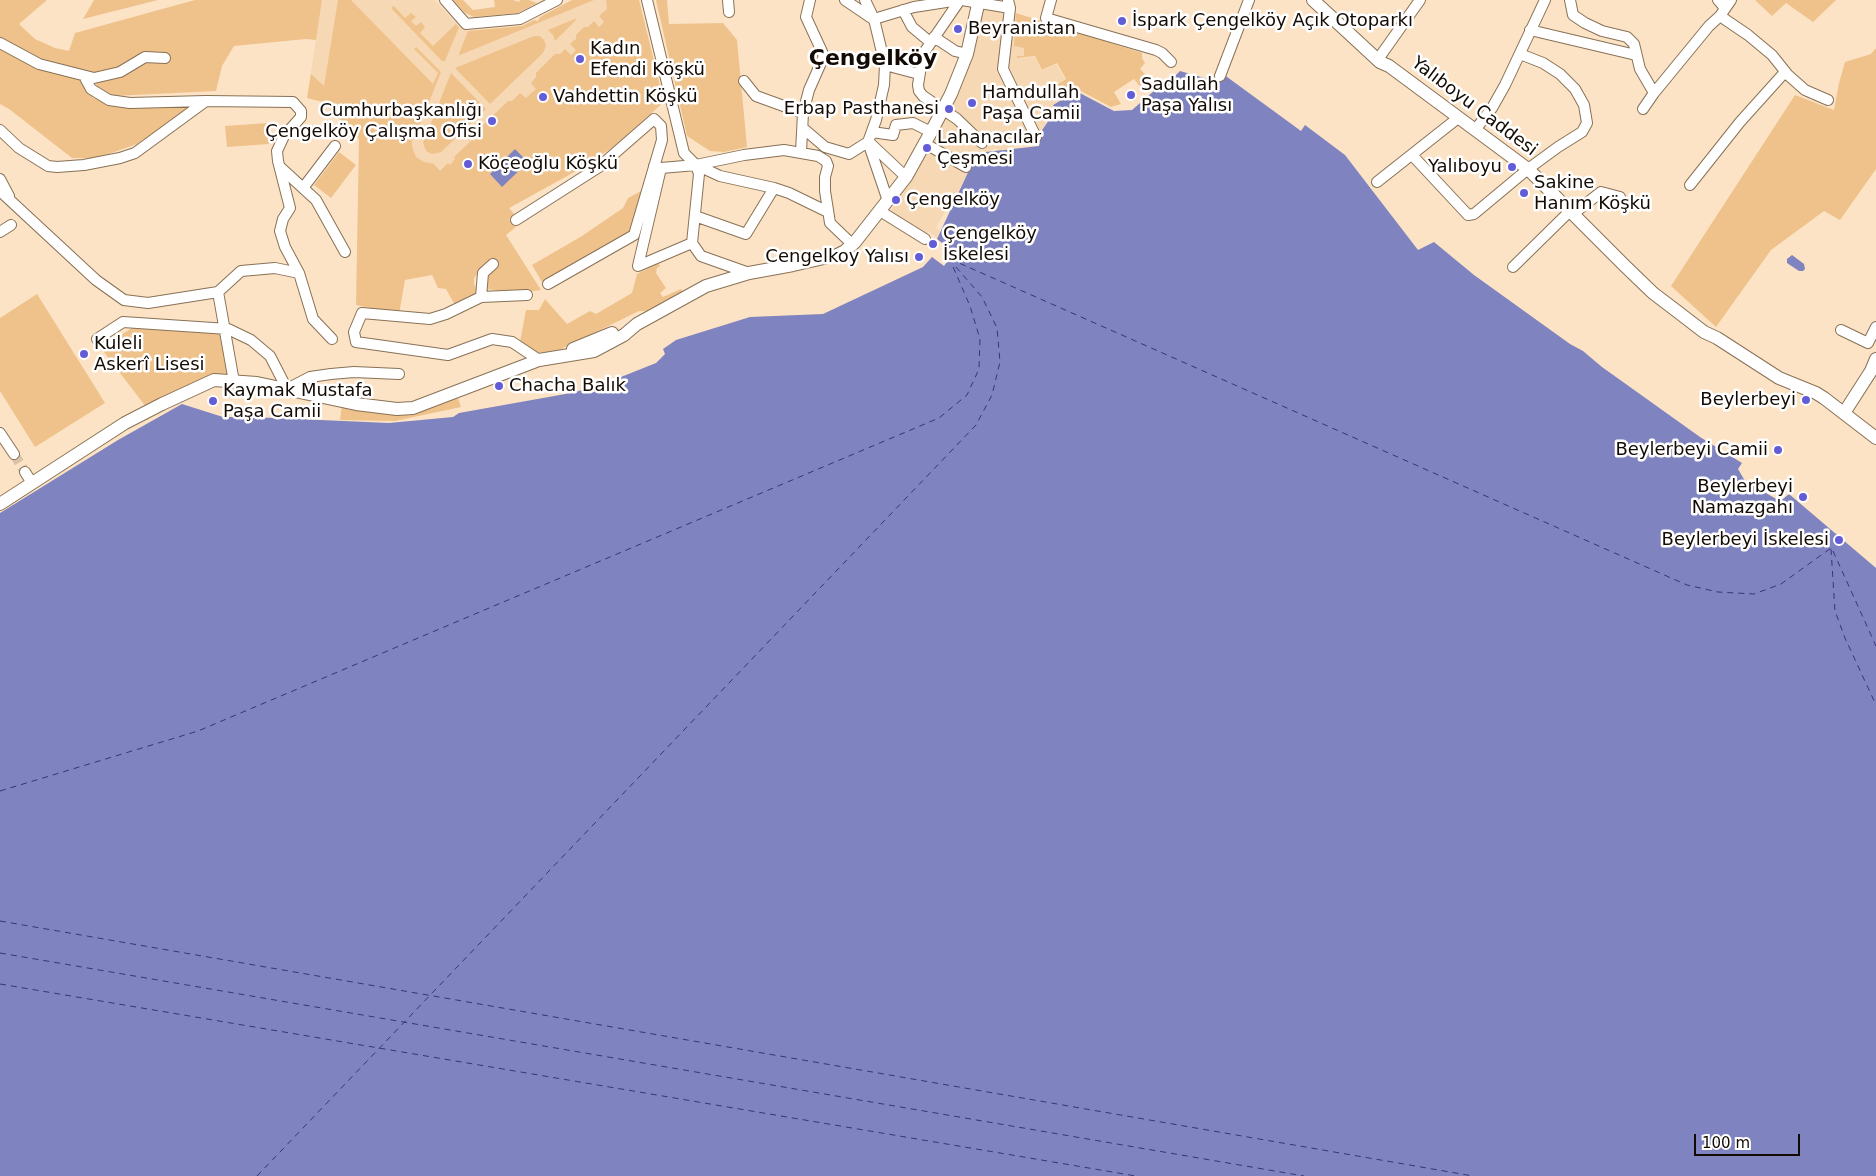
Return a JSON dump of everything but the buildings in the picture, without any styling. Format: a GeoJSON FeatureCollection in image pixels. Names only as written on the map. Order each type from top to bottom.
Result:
{"type":"FeatureCollection","features":[{"type":"Feature","properties":{"kind":"main road","name":"Yalıboyu Caddesi"},"geometry":{"type":"LineString","coordinates":[[1313,0],[1380,62],[1390,66]]}},
{"type":"Feature","properties":{"kind":"main road","name":"Yalıboyu Caddesi"},"geometry":{"type":"LineString","coordinates":[[1323,0],[1381,55],[1390,66],[1528,169],[1685,311],[1708,328],[1716,338],[1778,378],[1816,393],[1844,412],[1876,438]]}},
{"type":"Feature","properties":{"kind":"main road"},"geometry":{"type":"LineString","coordinates":[[0,504],[29,477],[125,423],[214,380],[257,383],[356,404],[397,409],[413,408],[644,320],[706,286],[749,273],[837,255],[853,245],[906,177],[951,94],[967,54],[979,1]]}},
{"type":"Feature","properties":{"kind":"main road"},"geometry":{"type":"LineString","coordinates":[[1874,368],[1844,412],[1855,414],[1876,429]]}},
{"type":"Feature","properties":{"kind":"street"},"geometry":{"type":"LineString","coordinates":[[445,0],[466,24],[520,19],[557,0]]}},
{"type":"Feature","properties":{"kind":"street"},"geometry":{"type":"LineString","coordinates":[[647,0],[684,153],[696,164],[720,176],[774,188],[789,193],[828,212]]}},
{"type":"Feature","properties":{"kind":"street"},"geometry":{"type":"LineString","coordinates":[[728,0],[729,12]]}},
{"type":"Feature","properties":{"kind":"street"},"geometry":{"type":"LineString","coordinates":[[801,152],[804,113],[809,90],[824,56],[806,17],[810,0]]}},
{"type":"Feature","properties":{"kind":"street"},"geometry":{"type":"LineString","coordinates":[[845,0],[874,20]]}},
{"type":"Feature","properties":{"kind":"street"},"geometry":{"type":"LineString","coordinates":[[865,0],[874,20],[885,65],[884,85],[876,120],[868,142],[884,206],[925,239]]}},
{"type":"Feature","properties":{"kind":"street"},"geometry":{"type":"LineString","coordinates":[[874,20],[914,7],[960,0],[1009,4],[1003,69],[1036,137]]}},
{"type":"Feature","properties":{"kind":"street"},"geometry":{"type":"LineString","coordinates":[[960,0],[922,54],[919,91],[957,119],[982,143]]}},
{"type":"Feature","properties":{"kind":"street"},"geometry":{"type":"LineString","coordinates":[[1051,0],[1046,18],[1156,50],[1171,62]]}},
{"type":"Feature","properties":{"kind":"street"},"geometry":{"type":"LineString","coordinates":[[1220,76],[1250,0]]}},
{"type":"Feature","properties":{"kind":"street"},"geometry":{"type":"LineString","coordinates":[[1381,55],[1420,0]]}},
{"type":"Feature","properties":{"kind":"street"},"geometry":{"type":"LineString","coordinates":[[1475,130],[1492,108],[1520,54],[1544,0]]}},
{"type":"Feature","properties":{"kind":"street"},"geometry":{"type":"LineString","coordinates":[[1570,0],[1573,15],[1602,31],[1627,37],[1634,44],[1640,69],[1654,93]]}},
{"type":"Feature","properties":{"kind":"street"},"geometry":{"type":"LineString","coordinates":[[1643,109],[1724,6],[1748,35],[1772,55],[1785,72],[1805,90],[1828,100]]}},
{"type":"Feature","properties":{"kind":"street"},"geometry":{"type":"LineString","coordinates":[[903,10],[912,27],[954,51],[967,54]]}},
{"type":"Feature","properties":{"kind":"street"},"geometry":{"type":"LineString","coordinates":[[1530,30],[1636,55]]}},
{"type":"Feature","properties":{"kind":"street"},"geometry":{"type":"LineString","coordinates":[[0,43],[40,64],[94,78],[120,72],[145,57],[165,58]]}},
{"type":"Feature","properties":{"kind":"street"},"geometry":{"type":"LineString","coordinates":[[1412,155],[1468,215],[1474,214],[1528,169],[1582,132],[1587,123],[1584,105],[1575,89],[1560,74],[1520,54]]}},
{"type":"Feature","properties":{"kind":"street"},"geometry":{"type":"LineString","coordinates":[[885,65],[919,74]]}},
{"type":"Feature","properties":{"kind":"street"},"geometry":{"type":"LineString","coordinates":[[1690,185],[1740,122],[1785,72]]}},
{"type":"Feature","properties":{"kind":"street"},"geometry":{"type":"LineString","coordinates":[[84,76],[91,89],[109,100],[115,101],[130,103],[206,101],[292,102],[297,106],[301,117],[279,144],[277,151],[279,167],[290,208],[283,219],[280,231],[299,273],[313,319],[332,339]]}},
{"type":"Feature","properties":{"kind":"street"},"geometry":{"type":"LineString","coordinates":[[744,81],[756,96],[804,113]]}},
{"type":"Feature","properties":{"kind":"street"},"geometry":{"type":"LineString","coordinates":[[0,130],[19,148],[48,166],[84,164],[120,158],[135,153],[206,101]]}},
{"type":"Feature","properties":{"kind":"street"},"geometry":{"type":"LineString","coordinates":[[1377,182],[1458,118]]}},
{"type":"Feature","properties":{"kind":"street"},"geometry":{"type":"LineString","coordinates":[[516,220],[599,167],[654,119],[661,126],[662,140],[638,266],[692,243]]}},
{"type":"Feature","properties":{"kind":"street"},"geometry":{"type":"LineString","coordinates":[[872,132],[893,135],[896,125],[913,124],[931,132]]}},
{"type":"Feature","properties":{"kind":"street"},"geometry":{"type":"LineString","coordinates":[[804,129],[825,147],[849,154],[868,142]]}},
{"type":"Feature","properties":{"kind":"street"},"geometry":{"type":"LineString","coordinates":[[868,142],[906,177]]}},
{"type":"Feature","properties":{"kind":"street"},"geometry":{"type":"LineString","coordinates":[[924,143],[966,167]]}},
{"type":"Feature","properties":{"kind":"street"},"geometry":{"type":"LineString","coordinates":[[303,188],[335,146]]}},
{"type":"Feature","properties":{"kind":"street"},"geometry":{"type":"LineString","coordinates":[[657,167],[696,164],[744,154],[784,150],[818,156],[826,161],[828,166],[825,177],[825,191],[830,223],[853,245]]}},
{"type":"Feature","properties":{"kind":"street"},"geometry":{"type":"LineString","coordinates":[[696,164],[699,174],[692,243],[701,256],[749,273]]}},
{"type":"Feature","properties":{"kind":"street"},"geometry":{"type":"LineString","coordinates":[[279,167],[316,200],[345,252]]}},
{"type":"Feature","properties":{"kind":"street"},"geometry":{"type":"LineString","coordinates":[[548,284],[634,235],[657,167]]}},
{"type":"Feature","properties":{"kind":"street"},"geometry":{"type":"LineString","coordinates":[[0,179],[12,201]]}},
{"type":"Feature","properties":{"kind":"street"},"geometry":{"type":"LineString","coordinates":[[695,216],[746,234],[774,188]]}},
{"type":"Feature","properties":{"kind":"street"},"geometry":{"type":"LineString","coordinates":[[0,191],[96,280],[124,300],[148,303],[218,292],[241,271],[275,268],[299,273]]}},
{"type":"Feature","properties":{"kind":"street"},"geometry":{"type":"LineString","coordinates":[[1513,267],[1574,211],[1600,192],[1620,197]]}},
{"type":"Feature","properties":{"kind":"street"},"geometry":{"type":"LineString","coordinates":[[0,232],[12,225]]}},
{"type":"Feature","properties":{"kind":"street"},"geometry":{"type":"LineString","coordinates":[[481,297],[483,273],[493,264]]}},
{"type":"Feature","properties":{"kind":"street"},"geometry":{"type":"LineString","coordinates":[[218,292],[234,382]]}},
{"type":"Feature","properties":{"kind":"street"},"geometry":{"type":"LineString","coordinates":[[526,295],[481,297],[446,314],[430,319],[362,313],[354,332],[356,342],[448,355],[492,339],[512,342],[542,360]]}},
{"type":"Feature","properties":{"kind":"street"},"geometry":{"type":"LineString","coordinates":[[97,339],[123,322],[228,329],[251,340],[270,356],[286,388],[310,377],[331,374],[354,372],[399,374]]}},
{"type":"Feature","properties":{"kind":"street"},"geometry":{"type":"LineString","coordinates":[[1841,330],[1868,343],[1876,327]]}},
{"type":"Feature","properties":{"kind":"street"},"geometry":{"type":"LineString","coordinates":[[0,433],[14,454]]}},
{"type":"Feature","properties":{"kind":"shaded area"},"geometry":{"type":"Polygon","coordinates":[[[0,0],[47,0],[19,24],[35,39],[55,48],[69,51],[75,33],[195,0],[322,0],[316,40],[306,39],[234,46],[222,66],[216,91],[113,96],[97,86],[94,78],[85,71],[42,61],[0,38],[0,0]]]}},
{"type":"Feature","properties":{"kind":"shaded area"},"geometry":{"type":"Polygon","coordinates":[[[94,0],[158,0],[83,19],[94,0]]]}},
{"type":"Feature","properties":{"kind":"shaded area","name":"Cumhurbaşkanlığı Çengelköy Çalışma Ofisi"},"geometry":{"type":"Polygon","coordinates":[[[322,0],[435,0],[459,27],[468,31],[522,26],[534,20],[538,21],[540,17],[572,0],[639,0],[664,102],[614,146],[587,165],[509,208],[515,215],[359,139],[323,102],[307,98],[322,0]]]}},
{"type":"Feature","properties":{"kind":"shaded area","name":"Cumhurbaşkanlığı Çengelköy Çalışma Ofisi"},"geometry":{"type":"Polygon","coordinates":[[[338,0],[351,0],[433,84],[438,73],[414,49],[416,47],[441,72],[414,140],[412,139],[412,147],[416,157],[424,162],[434,164],[440,171],[448,163],[450,165],[455,159],[454,157],[472,140],[474,141],[480,136],[478,134],[482,130],[482,126],[508,101],[512,101],[520,93],[526,98],[536,89],[531,83],[536,77],[536,73],[555,54],[560,54],[565,49],[571,55],[576,50],[570,44],[584,27],[588,27],[594,21],[599,27],[604,22],[599,16],[607,9],[606,0],[639,0],[664,102],[614,146],[587,165],[509,208],[515,215],[509,219],[516,227],[506,235],[541,290],[517,293],[487,289],[486,272],[492,260],[488,261],[474,278],[474,284],[478,292],[455,305],[446,289],[438,288],[432,275],[405,280],[399,314],[356,305],[359,139],[323,102],[307,98],[311,74],[324,86],[338,0]]]}},
{"type":"Feature","properties":{"kind":"shaded area"},"geometry":{"type":"Polygon","coordinates":[[[453,0],[463,0],[473,10],[495,7],[494,0],[513,0],[519,2],[520,0],[529,0],[537,3],[518,13],[474,17],[465,13],[453,0]]]}},
{"type":"Feature","properties":{"kind":"shaded area"},"geometry":{"type":"Polygon","coordinates":[[[572,0],[594,0],[459,54],[468,31],[522,26],[534,20],[538,21],[540,17],[572,0]]]}},
{"type":"Feature","properties":{"kind":"shaded area"},"geometry":{"type":"Polygon","coordinates":[[[656,0],[667,0],[669,24],[723,23],[737,40],[747,147],[724,152],[710,151],[687,136],[656,0]]]}},
{"type":"Feature","properties":{"kind":"shaded area"},"geometry":{"type":"Polygon","coordinates":[[[1755,0],[1836,0],[1813,22],[1786,3],[1772,16],[1755,0]]]}},
{"type":"Feature","properties":{"kind":"shaded area"},"geometry":{"type":"Polygon","coordinates":[[[982,5],[1011,10],[1016,13],[1016,25],[1024,48],[1024,56],[1017,58],[1035,57],[1042,71],[1056,64],[1065,79],[1049,87],[1057,101],[1052,105],[1055,111],[1033,141],[998,151],[996,148],[987,152],[976,153],[951,208],[948,207],[936,228],[940,231],[937,238],[929,232],[925,234],[891,214],[891,211],[929,141],[982,5]]]}},
{"type":"Feature","properties":{"kind":"shaded area"},"geometry":{"type":"Polygon","coordinates":[[[394,6],[405,18],[411,13],[416,17],[411,21],[416,26],[421,22],[425,27],[420,33],[433,46],[456,24],[459,27],[445,61],[442,61],[391,8],[394,6]]]}},
{"type":"Feature","properties":{"kind":"shaded area"},"geometry":{"type":"Polygon","coordinates":[[[1016,13],[1142,53],[1145,63],[1140,69],[1154,84],[1142,89],[1134,79],[1114,92],[1121,104],[1111,107],[1075,88],[1055,98],[1050,88],[1066,79],[1057,63],[1042,70],[1035,56],[1017,58],[1017,56],[1024,56],[1024,48],[1014,46],[1016,13]]]}},
{"type":"Feature","properties":{"kind":"shaded area"},"geometry":{"type":"Polygon","coordinates":[[[577,18],[555,41],[553,35],[548,30],[577,18]]]}},
{"type":"Feature","properties":{"kind":"shaded area"},"geometry":{"type":"Polygon","coordinates":[[[534,36],[540,36],[544,40],[546,46],[543,53],[490,104],[455,68],[534,36]]]}},
{"type":"Feature","properties":{"kind":"shaded area"},"geometry":{"type":"Polygon","coordinates":[[[0,48],[80,78],[93,98],[115,106],[190,107],[137,144],[97,158],[72,158],[0,104],[0,48]]]}},
{"type":"Feature","properties":{"kind":"shaded area"},"geometry":{"type":"Polygon","coordinates":[[[1876,48],[1876,169],[1840,220],[1824,211],[1771,250],[1716,327],[1671,286],[1795,95],[1834,110],[1845,62],[1871,54],[1876,48]]]}},
{"type":"Feature","properties":{"kind":"shaded area"},"geometry":{"type":"Polygon","coordinates":[[[451,73],[486,109],[441,152],[432,154],[426,151],[423,143],[451,73]]]}},
{"type":"Feature","properties":{"kind":"shaded area"},"geometry":{"type":"Polygon","coordinates":[[[268,123],[269,144],[227,147],[225,126],[268,123]]]}},
{"type":"Feature","properties":{"kind":"shaded area"},"geometry":{"type":"Polygon","coordinates":[[[339,152],[356,165],[331,198],[314,185],[339,152]]]}},
{"type":"Feature","properties":{"kind":"shaded area"},"geometry":{"type":"Polygon","coordinates":[[[643,190],[632,231],[542,282],[532,265],[582,236],[623,208],[628,198],[643,190]]]}},
{"type":"Feature","properties":{"kind":"shaded area"},"geometry":{"type":"Polygon","coordinates":[[[658,263],[660,266],[657,268],[656,273],[666,288],[660,293],[663,297],[681,289],[685,294],[649,311],[639,311],[557,351],[533,353],[520,342],[526,310],[539,310],[545,299],[567,324],[590,311],[596,314],[632,293],[637,274],[658,263]]]}},
{"type":"Feature","properties":{"kind":"shaded area"},"geometry":{"type":"Polygon","coordinates":[[[37,294],[105,403],[35,447],[0,391],[0,318],[37,294]]]}},
{"type":"Feature","properties":{"kind":"shaded area"},"geometry":{"type":"Polygon","coordinates":[[[132,328],[222,333],[231,377],[146,407],[101,348],[132,328]]]}},
{"type":"Feature","properties":{"kind":"shaded area"},"geometry":{"type":"Polygon","coordinates":[[[458,398],[461,407],[395,421],[340,420],[342,405],[398,414],[458,398]]]}},
{"type":"Feature","properties":{"kind":"water"},"geometry":{"type":"Polygon","coordinates":[[[1180,71],[1218,82],[1223,74],[1301,131],[1305,125],[1345,155],[1418,250],[1434,242],[1474,275],[1570,344],[1583,351],[1602,367],[1700,437],[1742,463],[1738,469],[1745,481],[1778,500],[1783,499],[1789,494],[1876,568],[1876,1176],[0,1176],[0,513],[118,440],[182,404],[223,417],[389,423],[453,417],[459,413],[571,393],[601,385],[656,363],[665,354],[663,349],[676,340],[750,317],[823,314],[923,267],[932,257],[944,266],[954,252],[937,239],[977,153],[1039,146],[1040,133],[1056,110],[1053,105],[1076,91],[1114,111],[1132,110],[1155,90],[1159,92],[1180,71]]]}},
{"type":"Feature","properties":{"kind":"water"},"geometry":{"type":"Polygon","coordinates":[[[515,149],[528,162],[502,187],[490,174],[515,149]]]}},
{"type":"Feature","properties":{"kind":"water"},"geometry":{"type":"Polygon","coordinates":[[[1792,255],[1804,264],[1805,269],[1803,271],[1799,271],[1787,263],[1787,259],[1792,255]]]}},
{"type":"Feature","properties":{"kind":"ferry route"},"geometry":{"type":"LineString","coordinates":[[257,1176],[976,425],[992,395],[1000,362],[997,328],[982,297],[949,259]]}},
{"type":"Feature","properties":{"kind":"ferry route"},"geometry":{"type":"LineString","coordinates":[[950,259],[1687,585],[1718,592],[1754,594],[1781,584],[1831,548]]}},
{"type":"Feature","properties":{"kind":"ferry route"},"geometry":{"type":"LineString","coordinates":[[0,791],[198,731],[939,418],[967,395],[979,369],[980,339],[970,306],[951,262]]}},
{"type":"Feature","properties":{"kind":"ferry route"},"geometry":{"type":"LineString","coordinates":[[1831,549],[1835,611],[1845,638],[1876,705]]}},
{"type":"Feature","properties":{"kind":"ferry route"},"geometry":{"type":"LineString","coordinates":[[1833,551],[1876,646]]}},
{"type":"Feature","properties":{"kind":"ferry route"},"geometry":{"type":"LineString","coordinates":[[0,921],[1473,1176]]}},
{"type":"Feature","properties":{"kind":"ferry route"},"geometry":{"type":"LineString","coordinates":[[0,953],[1304,1176]]}},
{"type":"Feature","properties":{"kind":"ferry route"},"geometry":{"type":"LineString","coordinates":[[0,984],[1136,1176]]}},
{"type":"Feature","properties":{"kind":"tunnel"},"geometry":{"type":"LineString","coordinates":[[14,454],[25,472]]}},
{"type":"Feature","properties":{"kind":"place","name":"İspark Çengelköy Açık Otoparkı"},"geometry":{"type":"Point","coordinates":[1122,21]}},
{"type":"Feature","properties":{"kind":"place","name":"Beyranistan"},"geometry":{"type":"Point","coordinates":[958,29]}},
{"type":"Feature","properties":{"kind":"place","name":"Kadın Efendi Köşkü"},"geometry":{"type":"Point","coordinates":[580,59]}},
{"type":"Feature","properties":{"kind":"place","name":"Sadullah Paşa Yalısı"},"geometry":{"type":"Point","coordinates":[1131,95]}},
{"type":"Feature","properties":{"kind":"place","name":"Vahdettin Köşkü"},"geometry":{"type":"Point","coordinates":[543,97]}},
{"type":"Feature","properties":{"kind":"place","name":"Hamdullah Paşa Camii"},"geometry":{"type":"Point","coordinates":[972,103]}},
{"type":"Feature","properties":{"kind":"place","name":"Erbap Pasthanesi"},"geometry":{"type":"Point","coordinates":[949,109]}},
{"type":"Feature","properties":{"kind":"place","name":"Cumhurbaşkanlığı Çengelköy Çalışma Ofisi"},"geometry":{"type":"Point","coordinates":[492,121]}},
{"type":"Feature","properties":{"kind":"place","name":"Lahanacılar Çeşmesi"},"geometry":{"type":"Point","coordinates":[927,148]}},
{"type":"Feature","properties":{"kind":"place","name":"Köçeoğlu Köşkü"},"geometry":{"type":"Point","coordinates":[468,164]}},
{"type":"Feature","properties":{"kind":"place","name":"Yalıboyu"},"geometry":{"type":"Point","coordinates":[1512,167]}},
{"type":"Feature","properties":{"kind":"place","name":"Sakine Hanım Köşkü"},"geometry":{"type":"Point","coordinates":[1524,193]}},
{"type":"Feature","properties":{"kind":"place","name":"Çengelköy"},"geometry":{"type":"Point","coordinates":[896,200]}},
{"type":"Feature","properties":{"kind":"place","name":"Çengelköy İskelesi"},"geometry":{"type":"Point","coordinates":[933,244]}},
{"type":"Feature","properties":{"kind":"place","name":"Cengelkoy Yalısı"},"geometry":{"type":"Point","coordinates":[919,257]}},
{"type":"Feature","properties":{"kind":"place","name":"Kuleli Askerî Lisesi"},"geometry":{"type":"Point","coordinates":[84,354]}},
{"type":"Feature","properties":{"kind":"place","name":"Chacha Balık"},"geometry":{"type":"Point","coordinates":[499,386]}},
{"type":"Feature","properties":{"kind":"place","name":"Beylerbeyi"},"geometry":{"type":"Point","coordinates":[1806,400]}},
{"type":"Feature","properties":{"kind":"place","name":"Kaymak Mustafa Paşa Camii"},"geometry":{"type":"Point","coordinates":[213,401]}},
{"type":"Feature","properties":{"kind":"place","name":"Beylerbeyi Camii"},"geometry":{"type":"Point","coordinates":[1778,450]}},
{"type":"Feature","properties":{"kind":"place","name":"Beylerbeyi Namazgahı"},"geometry":{"type":"Point","coordinates":[1803,497]}},
{"type":"Feature","properties":{"kind":"place","name":"Beylerbeyi İskelesi"},"geometry":{"type":"Point","coordinates":[1839,540]}},
{"type":"Feature","properties":{"kind":"district","name":"Çengelköy"},"geometry":{"type":"Point","coordinates":[873,59]}}]}
